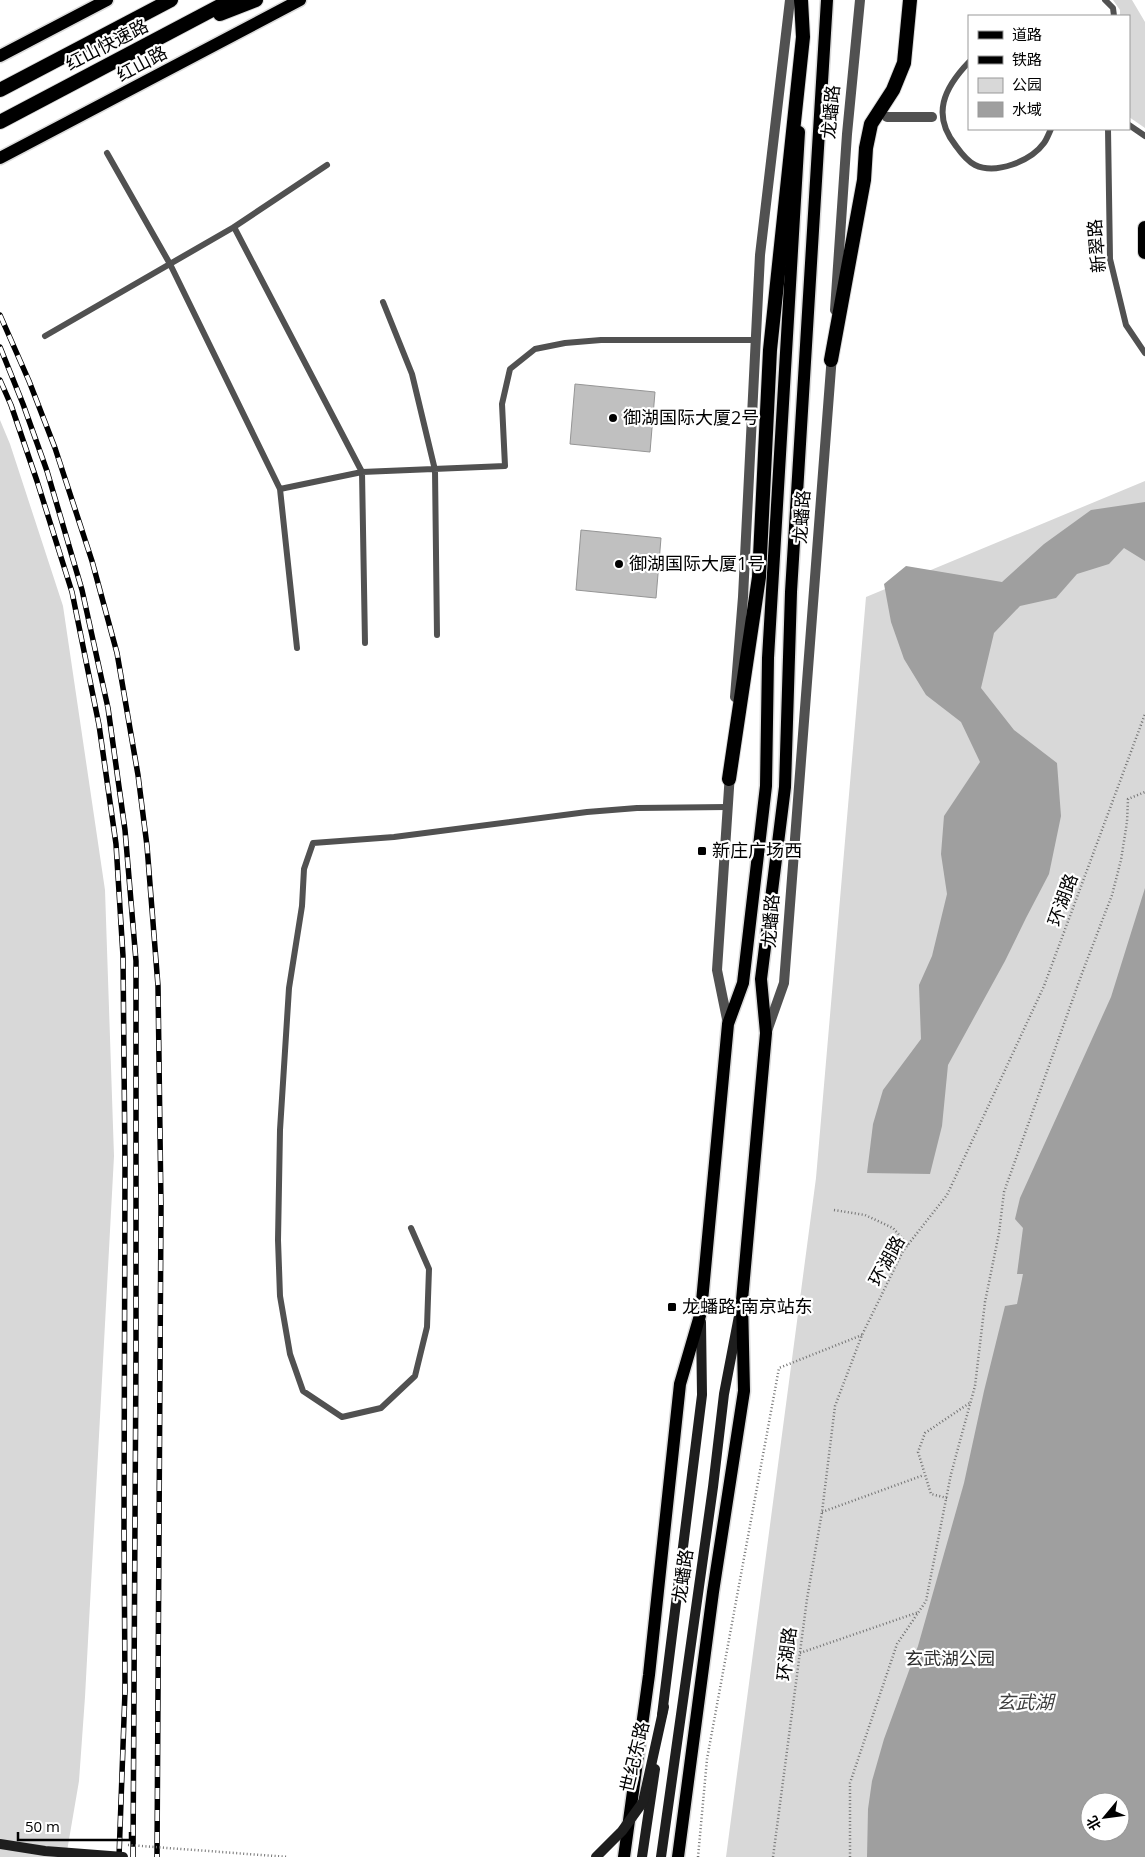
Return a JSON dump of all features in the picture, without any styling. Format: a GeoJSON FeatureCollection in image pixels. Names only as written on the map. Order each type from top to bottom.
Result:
{"type":"FeatureCollection","features":[{"type":"Feature","properties":{"kind":"highway","name":"红山快速路"},"geometry":{"type":"LineString","coordinates":[[0,122],[168,35],[231,0]]}},
{"type":"Feature","properties":{"kind":"highway"},"geometry":{"type":"LineString","coordinates":[[168,35],[256,0]]}},
{"type":"Feature","properties":{"kind":"highway"},"geometry":{"type":"LineString","coordinates":[[729,779],[759,577],[770,350],[803,36],[801,0]]}},
{"type":"Feature","properties":{"kind":"highway"},"geometry":{"type":"LineString","coordinates":[[831,360],[864,180],[866,148],[871,124],[893,90],[904,63],[910,0]]}},
{"type":"Feature","properties":{"kind":"highway","name":"红山快速路"},"geometry":{"type":"LineString","coordinates":[[0,90],[166,2]]}},
{"type":"Feature","properties":{"kind":"highway"},"geometry":{"type":"LineString","coordinates":[[1145,228],[1145,252]]}},
{"type":"Feature","properties":{"kind":"main road"},"geometry":{"type":"LineString","coordinates":[[0,56],[107,0]]}},
{"type":"Feature","properties":{"kind":"main road","name":"红山路"},"geometry":{"type":"LineString","coordinates":[[0,158],[300,0]]}},
{"type":"Feature","properties":{"kind":"main road","name":"龙蟠路"},"geometry":{"type":"LineString","coordinates":[[642,1857],[664,1707],[702,1395],[701,1312],[728,1024],[743,983],[766,786],[768,658],[807,0]]}},
{"type":"Feature","properties":{"kind":"main road","name":"龙蟠路"},"geometry":{"type":"LineString","coordinates":[[661,1857],[713,1488],[724,1394],[742,1300],[766,1033],[761,979],[785,787],[790,592],[827,0]]}},
{"type":"Feature","properties":{"kind":"main road","name":"龙蟠路"},"geometry":{"type":"LineString","coordinates":[[678,1857],[713,1592],[744,1391],[742,1300]]}},
{"type":"Feature","properties":{"kind":"main road","name":"龙蟠路"},"geometry":{"type":"LineString","coordinates":[[624,1857],[650,1675],[680,1384],[701,1312]]}},
{"type":"Feature","properties":{"kind":"main road","name":"世纪东路"},"geometry":{"type":"LineString","coordinates":[[596,1857],[622,1831],[642,1802],[664,1707]]}},
{"type":"Feature","properties":{"kind":"main road"},"geometry":{"type":"LineString","coordinates":[[0,1844],[45,1851],[123,1857]]}},
{"type":"Feature","properties":{"kind":"street","name":"龙蟠路"},"geometry":{"type":"LineString","coordinates":[[728,1024],[717,970],[743,597],[760,254],[790,0]]}},
{"type":"Feature","properties":{"kind":"street","name":"龙蟠路"},"geometry":{"type":"LineString","coordinates":[[766,1033],[784,983],[847,134],[860,0]]}},
{"type":"Feature","properties":{"kind":"street"},"geometry":{"type":"LineString","coordinates":[[887,117],[932,117]]}},
{"type":"Feature","properties":{"kind":"lane"},"geometry":{"type":"LineString","coordinates":[[1105,0],[1113,8],[1114,15]]}},
{"type":"Feature","properties":{"kind":"lane"},"geometry":{"type":"LineString","coordinates":[[968,63],[950,86],[944,97],[942,107],[944,125],[949,137],[961,154],[974,165],[987,168],[1018,162],[1033,153],[1044,143],[1050,130]]}},
{"type":"Feature","properties":{"kind":"lane"},"geometry":{"type":"LineString","coordinates":[[1130,126],[1145,136]]}},
{"type":"Feature","properties":{"kind":"lane","name":"新翠路"},"geometry":{"type":"LineString","coordinates":[[1108,130],[1110,259],[1126,326],[1145,353]]}},
{"type":"Feature","properties":{"kind":"lane"},"geometry":{"type":"LineString","coordinates":[[107,153],[170,264],[280,489],[297,648]]}},
{"type":"Feature","properties":{"kind":"lane"},"geometry":{"type":"LineString","coordinates":[[45,336],[234,227],[327,165]]}},
{"type":"Feature","properties":{"kind":"lane"},"geometry":{"type":"LineString","coordinates":[[234,227],[362,472],[365,643]]}},
{"type":"Feature","properties":{"kind":"lane"},"geometry":{"type":"LineString","coordinates":[[383,302],[412,374],[435,470],[437,636]]}},
{"type":"Feature","properties":{"kind":"lane"},"geometry":{"type":"LineString","coordinates":[[280,489],[362,472],[506,466],[502,404],[510,369],[536,349],[565,343],[601,340],[756,340]]}},
{"type":"Feature","properties":{"kind":"lane"},"geometry":{"type":"LineString","coordinates":[[411,1228],[429,1269],[427,1327],[415,1376],[381,1408],[342,1417],[303,1391],[290,1354],[280,1296],[278,1240],[280,1130],[289,988],[302,906],[304,868],[313,843],[394,837],[637,808],[727,807]]}},
{"type":"Feature","properties":{"kind":"path","name":"环湖路"},"geometry":{"type":"LineString","coordinates":[[773,1857],[807,1599],[822,1512],[835,1406],[862,1335],[903,1251],[947,1194],[1044,986],[1145,714]]}},
{"type":"Feature","properties":{"kind":"path"},"geometry":{"type":"LineString","coordinates":[[850,1857],[850,1783],[897,1644],[926,1601],[947,1498],[975,1386],[985,1302],[999,1233],[1004,1192],[1080,976],[1112,895],[1121,860],[1127,822],[1128,800],[1145,792]]}},
{"type":"Feature","properties":{"kind":"path"},"geometry":{"type":"LineString","coordinates":[[834,1210],[865,1215],[893,1228],[908,1245]]}},
{"type":"Feature","properties":{"kind":"path"},"geometry":{"type":"LineString","coordinates":[[698,1857],[708,1759],[779,1368],[862,1335]]}},
{"type":"Feature","properties":{"kind":"path"},"geometry":{"type":"LineString","coordinates":[[947,1498],[931,1494],[918,1452],[925,1433],[971,1402]]}},
{"type":"Feature","properties":{"kind":"path"},"geometry":{"type":"LineString","coordinates":[[822,1512],[925,1474]]}},
{"type":"Feature","properties":{"kind":"path"},"geometry":{"type":"LineString","coordinates":[[800,1653],[920,1612]]}},
{"type":"Feature","properties":{"kind":"path"},"geometry":{"type":"LineString","coordinates":[[122,1844],[288,1857]]}},
{"type":"Feature","properties":{"kind":"green space"},"geometry":{"type":"Polygon","coordinates":[[[1113,0],[1132,0],[1145,22],[1145,128],[1130,118],[1130,15],[1120,15],[1120,10],[1113,0]]]}},
{"type":"Feature","properties":{"kind":"green space"},"geometry":{"type":"Polygon","coordinates":[[[0,420],[10,444],[63,606],[105,890],[114,1156],[85,1697],[79,1781],[66,1857],[0,1857],[0,420]]]}},
{"type":"Feature","properties":{"kind":"green space","name":"玄武湖公园"},"geometry":{"type":"Polygon","coordinates":[[[1145,481],[1145,1857],[726,1857],[816,1178],[866,597],[1145,481]]]}},
{"type":"Feature","properties":{"kind":"water"},"geometry":{"type":"Polygon","coordinates":[[[1145,502],[1145,561],[1124,548],[1109,564],[1077,574],[1056,598],[1020,606],[994,633],[981,688],[1014,730],[1057,763],[1061,816],[1049,874],[1005,961],[948,1065],[942,1126],[930,1174],[867,1173],[873,1124],[883,1090],[921,1039],[919,985],[932,956],[947,894],[941,854],[944,816],[980,762],[961,722],[926,695],[904,659],[891,622],[884,584],[906,566],[1002,582],[1044,544],[1091,510],[1145,502]]]}},
{"type":"Feature","properties":{"kind":"water","name":"玄武湖"},"geometry":{"type":"Polygon","coordinates":[[[1145,888],[1145,1857],[867,1857],[868,1809],[872,1781],[884,1739],[918,1646],[964,1483],[1005,1306],[1017,1304],[1023,1274],[1017,1274],[1023,1228],[1015,1219],[1020,1198],[1111,997],[1145,888]]]}},
{"type":"Feature","properties":{"kind":"building","name":"御湖国际大厦2号"},"geometry":{"type":"Polygon","coordinates":[[[575,384],[655,392],[650,452],[570,444],[575,384]]]}},
{"type":"Feature","properties":{"kind":"building","name":"御湖国际大厦1号"},"geometry":{"type":"Polygon","coordinates":[[[581,530],[661,538],[656,598],[576,590],[581,530]]]}},
{"type":"Feature","properties":{"kind":"railway"},"geometry":{"type":"LineString","coordinates":[[0,315],[29,381],[55,448],[92,561],[117,653],[138,775],[147,846],[158,986],[161,1206],[157,1857]]}},
{"type":"Feature","properties":{"kind":"railway"},"geometry":{"type":"LineString","coordinates":[[0,347],[47,471],[82,590],[108,708],[125,830],[136,961],[133,1857]]}},
{"type":"Feature","properties":{"kind":"railway"},"geometry":{"type":"LineString","coordinates":[[0,380],[11,405],[37,481],[72,592],[99,725],[116,844],[123,956],[125,1165],[125,1691],[119,1857]]}},
{"type":"Feature","properties":{"kind":"place","name":"御湖国际大厦2号"},"geometry":{"type":"Point","coordinates":[613,418]}},
{"type":"Feature","properties":{"kind":"place","name":"御湖国际大厦1号"},"geometry":{"type":"Point","coordinates":[619,564]}},
{"type":"Feature","properties":{"kind":"place","name":"新庄广场西"},"geometry":{"type":"Point","coordinates":[702,851]}},
{"type":"Feature","properties":{"kind":"place","name":"龙蟠路·南京站东"},"geometry":{"type":"Point","coordinates":[672,1307]}}]}
